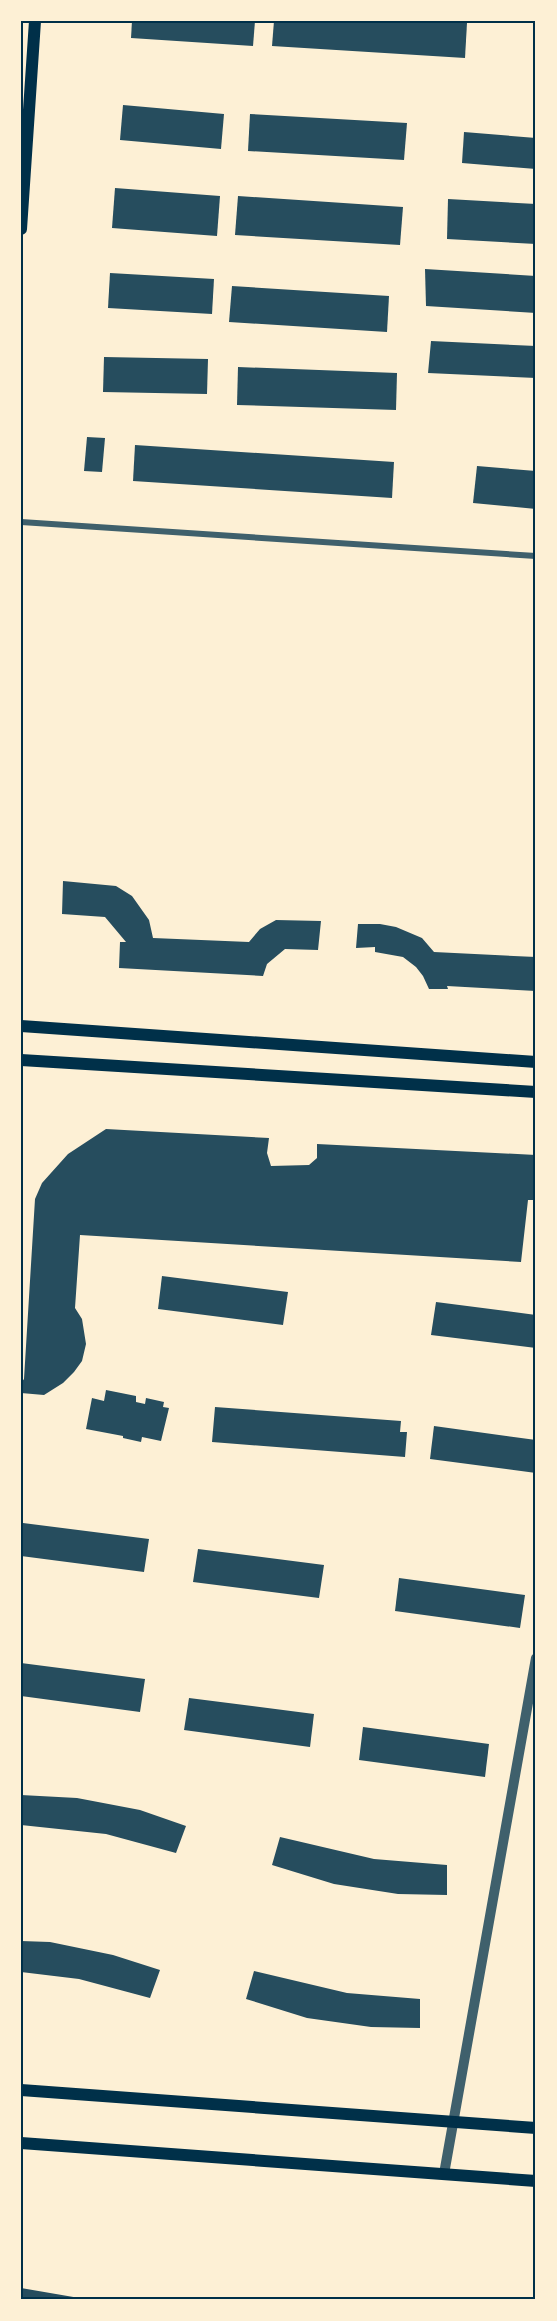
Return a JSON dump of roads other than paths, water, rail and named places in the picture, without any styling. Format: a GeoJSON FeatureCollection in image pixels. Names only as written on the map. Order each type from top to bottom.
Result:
{"type":"FeatureCollection","features":[{"type":"Feature","properties":{"kind":"main road"},"geometry":{"type":"LineString","coordinates":[[21,229],[35,21]]}},
{"type":"Feature","properties":{"kind":"main road"},"geometry":{"type":"LineString","coordinates":[[21,1026],[536,1062]]}},
{"type":"Feature","properties":{"kind":"main road"},"geometry":{"type":"LineString","coordinates":[[21,1060],[536,1092]]}},
{"type":"Feature","properties":{"kind":"main road"},"geometry":{"type":"LineString","coordinates":[[21,2090],[536,2128]]}},
{"type":"Feature","properties":{"kind":"main road"},"geometry":{"type":"LineString","coordinates":[[21,2143],[536,2181]]}},
{"type":"Feature","properties":{"kind":"street"},"geometry":{"type":"LineString","coordinates":[[21,522],[536,556]]}},
{"type":"Feature","properties":{"kind":"street"},"geometry":{"type":"LineString","coordinates":[[444,2174],[536,1658]]}}]}
